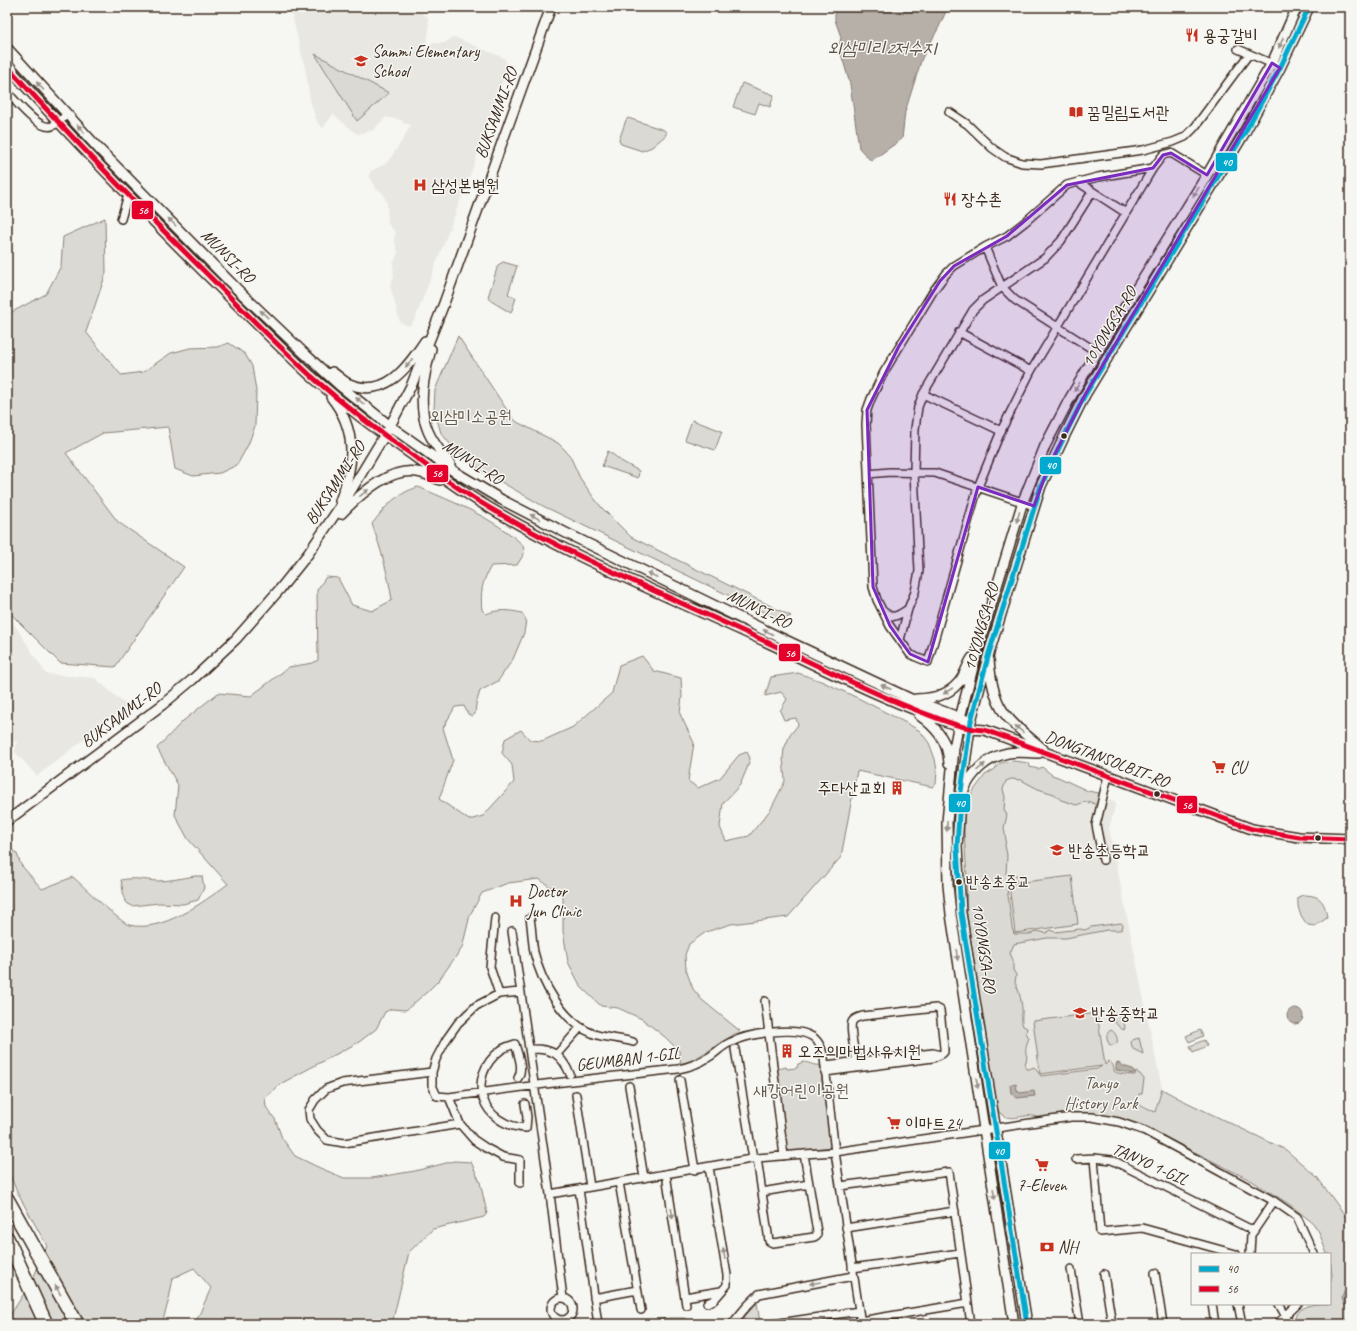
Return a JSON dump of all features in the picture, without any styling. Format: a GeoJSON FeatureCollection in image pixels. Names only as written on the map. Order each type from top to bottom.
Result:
{"type":"FeatureCollection","features":[{"type":"Feature","properties":{"kind":"highway"},"geometry":{"type":"LineString","coordinates":[[7,1199],[77,1324]]}},
{"type":"Feature","properties":{"kind":"highway"},"geometry":{"type":"LineString","coordinates":[[7,1238],[46,1324]]}},
{"type":"Feature","properties":{"kind":"street","name":"BUKSAMMI-RO"},"geometry":{"type":"LineString","coordinates":[[7,821],[139,723],[192,680],[236,639],[258,615],[308,554],[326,529],[365,470],[412,384],[443,306],[552,7]]}},
{"type":"Feature","properties":{"kind":"street","name":"10YONGSA-RO"},"geometry":{"type":"LineString","coordinates":[[1014,1324],[951,914],[947,845],[950,782],[959,722],[978,648],[1022,501],[1045,446],[1097,352],[1207,175],[1272,63],[1297,7]]}},
{"type":"Feature","properties":{"kind":"street","name":"10YONGSA-RO"},"geometry":{"type":"LineString","coordinates":[[1027,1324],[961,913],[957,847],[960,798],[970,725],[989,653],[1034,506],[1049,466],[1085,396],[1244,134],[1280,68],[1309,7]]}},
{"type":"Feature","properties":{"kind":"street","name":"MUNSI-RO"},"geometry":{"type":"LineString","coordinates":[[7,48],[99,150],[237,289],[339,385],[390,426],[455,472],[502,500],[911,703]]}},
{"type":"Feature","properties":{"kind":"street"},"geometry":{"type":"LineString","coordinates":[[1238,49],[1272,63],[1280,68]]}},
{"type":"Feature","properties":{"kind":"street"},"geometry":{"type":"LineString","coordinates":[[949,112],[967,124],[992,148],[1005,157],[1022,162],[1041,164],[1058,163],[1143,150],[1173,142],[1185,137],[1195,126],[1249,54]]}},
{"type":"Feature","properties":{"kind":"street","name":"MUNSI-RO"},"geometry":{"type":"LineString","coordinates":[[8,68],[128,195],[311,376],[384,436],[453,485],[503,516],[568,550],[645,586],[911,703],[970,725]]}},
{"type":"Feature","properties":{"kind":"street"},"geometry":{"type":"LineString","coordinates":[[7,92],[40,124],[47,127],[53,126],[67,114]]}},
{"type":"Feature","properties":{"kind":"street"},"geometry":{"type":"LineString","coordinates":[[1153,168],[1098,177],[1067,185],[1007,236],[985,247],[954,266],[940,281],[899,346],[877,385],[867,410],[866,424],[869,528],[873,587],[877,600],[890,626],[910,654],[916,658],[928,662],[978,487],[1001,431],[1031,371],[1153,168],[1163,155],[1171,153],[1207,175]]}},
{"type":"Feature","properties":{"kind":"street"},"geometry":{"type":"LineString","coordinates":[[1078,182],[1126,213]]}},
{"type":"Feature","properties":{"kind":"street"},"geometry":{"type":"LineString","coordinates":[[900,640],[908,609],[915,592],[919,572],[914,442],[916,418],[923,394],[973,310],[983,300],[1045,258],[1061,241],[1092,192]]}},
{"type":"Feature","properties":{"kind":"street"},"geometry":{"type":"LineString","coordinates":[[121,219],[128,195]]}},
{"type":"Feature","properties":{"kind":"street"},"geometry":{"type":"LineString","coordinates":[[985,247],[1002,287],[1015,300],[1097,352]]}},
{"type":"Feature","properties":{"kind":"street"},"geometry":{"type":"LineString","coordinates":[[305,354],[346,382],[358,386],[377,387],[392,380],[407,366],[428,336],[443,306]]}},
{"type":"Feature","properties":{"kind":"street"},"geometry":{"type":"LineString","coordinates":[[443,306],[426,370],[422,396],[423,413],[428,431],[455,472]]}},
{"type":"Feature","properties":{"kind":"street"},"geometry":{"type":"LineString","coordinates":[[959,332],[1031,371]]}},
{"type":"Feature","properties":{"kind":"street"},"geometry":{"type":"LineString","coordinates":[[311,376],[332,398],[339,408],[348,429],[352,447],[344,491],[326,529]]}},
{"type":"Feature","properties":{"kind":"street"},"geometry":{"type":"LineString","coordinates":[[923,394],[1001,431]]}},
{"type":"Feature","properties":{"kind":"street"},"geometry":{"type":"LineString","coordinates":[[326,529],[362,494],[376,484],[399,473],[418,472],[453,485]]}},
{"type":"Feature","properties":{"kind":"street"},"geometry":{"type":"LineString","coordinates":[[868,474],[935,473],[1034,506]]}},
{"type":"Feature","properties":{"kind":"street"},"geometry":{"type":"LineString","coordinates":[[882,611],[894,617],[908,609]]}},
{"type":"Feature","properties":{"kind":"street"},"geometry":{"type":"LineString","coordinates":[[950,782],[948,755],[945,742],[939,733],[911,703],[947,693],[960,681],[978,648]]}},
{"type":"Feature","properties":{"kind":"street"},"geometry":{"type":"LineString","coordinates":[[989,653],[991,681],[999,705],[1004,714],[1015,726],[1049,754]]}},
{"type":"Feature","properties":{"kind":"street","name":"DONGTANSOLBIT-RO"},"geometry":{"type":"LineString","coordinates":[[970,725],[1252,829],[1299,838],[1350,839]]}},
{"type":"Feature","properties":{"kind":"street"},"geometry":{"type":"LineString","coordinates":[[960,798],[966,784],[973,775],[986,762],[996,757],[1008,753],[1049,754]]}},
{"type":"Feature","properties":{"kind":"street"},"geometry":{"type":"LineString","coordinates":[[1103,860],[1096,825],[1108,776]]}},
{"type":"Feature","properties":{"kind":"street"},"geometry":{"type":"LineString","coordinates":[[495,918],[490,967],[498,994]]}},
{"type":"Feature","properties":{"kind":"street"},"geometry":{"type":"LineString","coordinates":[[530,918],[538,966],[554,999],[563,1011],[580,1028],[594,1035],[633,1042]]}},
{"type":"Feature","properties":{"kind":"street"},"geometry":{"type":"LineString","coordinates":[[512,931],[550,1194],[563,1298]]}},
{"type":"Feature","properties":{"kind":"street"},"geometry":{"type":"LineString","coordinates":[[520,1183],[520,1160],[503,1157],[474,1140],[460,1124],[448,1097],[437,1096],[432,1085],[432,1072],[436,1059],[446,1040],[458,1023],[476,1006],[498,994],[521,992]]}},
{"type":"Feature","properties":{"kind":"street"},"geometry":{"type":"LineString","coordinates":[[765,1001],[784,1156]]}},
{"type":"Feature","properties":{"kind":"street"},"geometry":{"type":"LineString","coordinates":[[825,1068],[857,1064],[933,1053],[939,1055],[944,1052],[940,1010],[936,1008],[855,1018],[852,1022],[851,1030],[857,1064]]}},
{"type":"Feature","properties":{"kind":"street"},"geometry":{"type":"LineString","coordinates":[[557,1054],[580,1028]]}},
{"type":"Feature","properties":{"kind":"street","name":"GEUMBAN 1-GIL"},"geometry":{"type":"LineString","coordinates":[[448,1097],[686,1067],[708,1058],[728,1043],[743,1037],[796,1031],[813,1036],[820,1044],[825,1068],[835,1152],[861,1323]]}},
{"type":"Feature","properties":{"kind":"street"},"geometry":{"type":"LineString","coordinates":[[518,1078],[521,1073],[520,1061],[515,1044],[502,1049],[491,1059],[481,1080],[481,1093],[486,1106],[494,1115],[503,1123],[515,1128],[526,1128],[527,1117],[525,1104]]}},
{"type":"Feature","properties":{"kind":"street"},"geometry":{"type":"LineString","coordinates":[[529,1049],[540,1049],[557,1054],[565,1062],[570,1074]]}},
{"type":"Feature","properties":{"kind":"street"},"geometry":{"type":"LineString","coordinates":[[735,1049],[762,1192],[769,1241],[771,1243],[814,1237],[817,1235],[804,1154]]}},
{"type":"Feature","properties":{"kind":"street"},"geometry":{"type":"LineString","coordinates":[[432,1072],[342,1083],[326,1089],[315,1100],[309,1110],[310,1119],[317,1130],[327,1140],[344,1143],[460,1124]]}},
{"type":"Feature","properties":{"kind":"street","name":"GEUMBAN 1-GIL"},"geometry":{"type":"LineString","coordinates":[[680,1080],[695,1170]]}},
{"type":"Feature","properties":{"kind":"street"},"geometry":{"type":"LineString","coordinates":[[629,1086],[644,1178]]}},
{"type":"Feature","properties":{"kind":"street"},"geometry":{"type":"LineString","coordinates":[[576,1095],[590,1186]]}},
{"type":"Feature","properties":{"kind":"street","name":"TANYO 1-GIL"},"geometry":{"type":"LineString","coordinates":[[996,1128],[1071,1117],[1092,1117],[1146,1127],[1274,1201],[1297,1217],[1314,1253]]}},
{"type":"Feature","properties":{"kind":"street"},"geometry":{"type":"LineString","coordinates":[[550,1194],[755,1159],[835,1152],[996,1128]]}},
{"type":"Feature","properties":{"kind":"street"},"geometry":{"type":"LineString","coordinates":[[1076,1159],[1094,1158]]}},
{"type":"Feature","properties":{"kind":"street","name":"TANYO 1-GIL"},"geometry":{"type":"LineString","coordinates":[[1232,1253],[1142,1228],[1100,1232],[1094,1158],[1112,1160],[1254,1230]]}},
{"type":"Feature","properties":{"kind":"street"},"geometry":{"type":"LineString","coordinates":[[707,1303],[714,1300],[726,1285],[727,1275],[709,1167]]}},
{"type":"Feature","properties":{"kind":"street"},"geometry":{"type":"LineString","coordinates":[[840,1186],[949,1172],[960,1253],[972,1324]]}},
{"type":"Feature","properties":{"kind":"street"},"geometry":{"type":"LineString","coordinates":[[666,1174],[686,1305]]}},
{"type":"Feature","properties":{"kind":"street"},"geometry":{"type":"LineString","coordinates":[[619,1182],[641,1310]]}},
{"type":"Feature","properties":{"kind":"street"},"geometry":{"type":"LineString","coordinates":[[762,1192],[809,1184]]}},
{"type":"Feature","properties":{"kind":"street"},"geometry":{"type":"LineString","coordinates":[[579,1189],[598,1324]]}},
{"type":"Feature","properties":{"kind":"street"},"geometry":{"type":"LineString","coordinates":[[1250,1253],[1251,1235],[1274,1201]]}},
{"type":"Feature","properties":{"kind":"street"},"geometry":{"type":"LineString","coordinates":[[846,1228],[955,1212]]}},
{"type":"Feature","properties":{"kind":"street"},"geometry":{"type":"LineString","coordinates":[[852,1268],[960,1253]]}},
{"type":"Feature","properties":{"kind":"street"},"geometry":{"type":"LineString","coordinates":[[1072,1269],[1080,1324]]}},
{"type":"Feature","properties":{"kind":"street"},"geometry":{"type":"LineString","coordinates":[[1155,1273],[1163,1324]]}},
{"type":"Feature","properties":{"kind":"street"},"geometry":{"type":"LineString","coordinates":[[1104,1274],[1112,1324]]}},
{"type":"Feature","properties":{"kind":"street"},"geometry":{"type":"LineString","coordinates":[[732,1324],[759,1294],[853,1276]]}},
{"type":"Feature","properties":{"kind":"street"},"geometry":{"type":"LineString","coordinates":[[594,1298],[637,1290]]}},
{"type":"Feature","properties":{"kind":"street"},"geometry":{"type":"LineString","coordinates":[[685,1297],[721,1291]]}},
{"type":"Feature","properties":{"kind":"street"},"geometry":{"type":"LineString","coordinates":[[861,1323],[968,1303]]}},
{"type":"Feature","properties":{"kind":"street"},"geometry":{"type":"LineString","coordinates":[[1212,1305],[1215,1324]]}},
{"type":"Feature","properties":{"kind":"street"},"geometry":{"type":"LineString","coordinates":[[1238,1305],[1242,1324]]}},
{"type":"Feature","properties":{"kind":"street"},"geometry":{"type":"LineString","coordinates":[[1280,1305],[1290,1324]]}},
{"type":"Feature","properties":{"kind":"street"},"geometry":{"type":"LineString","coordinates":[[1277,1324],[1297,1305]]}},
{"type":"Feature","properties":{"kind":"street"},"geometry":{"type":"LineString","coordinates":[[773,1324],[859,1311]]}},
{"type":"Feature","properties":{"kind":"highlighted area"},"geometry":{"type":"Polygon","coordinates":[[[1272,63],[1280,68],[1085,395],[1049,466],[1034,506],[978,487],[928,662],[910,654],[890,626],[873,587],[867,410],[899,346],[940,281],[954,266],[1007,236],[1067,185],[1153,168],[1163,155],[1171,153],[1207,175],[1272,63]]]}},
{"type":"Feature","properties":{"kind":"shaded area"},"geometry":{"type":"Polygon","coordinates":[[[290,7],[410,7],[428,17],[429,31],[425,49],[431,43],[445,43],[454,37],[504,58],[508,65],[476,159],[415,319],[409,326],[400,322],[390,285],[394,276],[393,264],[398,253],[394,239],[396,233],[388,224],[387,202],[382,192],[376,189],[369,175],[371,171],[387,163],[411,125],[403,123],[402,120],[386,117],[373,130],[357,134],[333,114],[323,128],[317,122],[310,100],[306,72],[290,7]]]}},
{"type":"Feature","properties":{"kind":"shaded area"},"geometry":{"type":"Polygon","coordinates":[[[7,613],[46,674],[95,678],[127,706],[37,776],[15,752],[17,742],[7,739],[7,613]]]}},
{"type":"Feature","properties":{"kind":"shaded area"},"geometry":{"type":"Polygon","coordinates":[[[1033,771],[1116,803],[1109,828],[1162,1089],[1155,1112],[1135,1102],[1022,1072],[1008,956],[997,818],[1004,774],[1033,771]]]}},
{"type":"Feature","properties":{"kind":"green space"},"geometry":{"type":"Polygon","coordinates":[[[315,54],[389,93],[357,121],[315,54]]]}},
{"type":"Feature","properties":{"kind":"green space"},"geometry":{"type":"Polygon","coordinates":[[[742,83],[774,95],[770,107],[759,103],[755,114],[733,107],[742,83]]]}},
{"type":"Feature","properties":{"kind":"green space"},"geometry":{"type":"Polygon","coordinates":[[[628,118],[664,130],[666,135],[652,147],[642,151],[621,144],[619,140],[628,118]]]}},
{"type":"Feature","properties":{"kind":"green space"},"geometry":{"type":"Polygon","coordinates":[[[105,218],[106,273],[86,332],[121,375],[143,372],[171,353],[190,348],[217,347],[229,343],[245,354],[252,366],[256,391],[255,426],[248,445],[237,465],[220,473],[193,476],[175,469],[168,427],[103,433],[66,453],[118,522],[184,567],[115,667],[60,663],[7,610],[7,311],[12,312],[46,294],[61,266],[63,237],[105,218]]]}},
{"type":"Feature","properties":{"kind":"green space"},"geometry":{"type":"Polygon","coordinates":[[[503,262],[517,266],[508,294],[516,298],[511,313],[491,301],[488,297],[498,265],[503,262]]]}},
{"type":"Feature","properties":{"kind":"green space","name":"외삼미소공원"},"geometry":{"type":"Polygon","coordinates":[[[458,336],[511,416],[517,422],[558,443],[565,450],[570,456],[580,478],[594,498],[631,537],[791,616],[780,620],[543,506],[482,471],[455,450],[441,433],[434,409],[435,390],[458,336]]]}},
{"type":"Feature","properties":{"kind":"green space"},"geometry":{"type":"Polygon","coordinates":[[[692,420],[722,431],[715,450],[685,440],[692,420]]]}},
{"type":"Feature","properties":{"kind":"green space"},"geometry":{"type":"Polygon","coordinates":[[[608,451],[621,461],[639,471],[638,478],[602,466],[608,451]]]}},
{"type":"Feature","properties":{"kind":"green space"},"geometry":{"type":"Polygon","coordinates":[[[418,487],[487,519],[512,535],[523,545],[524,554],[517,565],[491,566],[484,582],[481,598],[482,610],[486,614],[504,610],[513,611],[522,613],[526,620],[524,633],[513,659],[498,681],[480,691],[475,714],[472,716],[468,714],[464,706],[455,707],[443,728],[453,760],[439,799],[469,820],[483,816],[514,782],[512,765],[502,753],[505,739],[521,730],[530,740],[542,741],[573,727],[612,693],[619,665],[642,656],[654,671],[681,678],[682,696],[680,714],[694,743],[688,781],[698,788],[720,778],[739,755],[747,752],[750,758],[740,785],[723,803],[720,827],[726,841],[749,836],[771,809],[785,781],[783,758],[784,749],[790,735],[798,725],[796,718],[784,720],[780,711],[787,699],[781,692],[765,696],[771,677],[798,673],[821,681],[860,699],[920,731],[929,743],[935,759],[937,771],[936,784],[933,787],[857,771],[841,857],[788,917],[731,924],[706,932],[689,944],[685,955],[686,970],[693,989],[702,1000],[740,1031],[689,1061],[681,1064],[679,1051],[665,1037],[642,1019],[618,1008],[601,1006],[581,987],[568,962],[563,931],[563,896],[539,879],[508,883],[482,893],[470,915],[462,948],[439,980],[427,992],[406,1010],[391,1009],[385,1012],[376,1029],[359,1042],[282,1083],[265,1098],[266,1107],[275,1119],[282,1138],[295,1156],[344,1178],[372,1178],[415,1171],[454,1161],[471,1162],[480,1182],[487,1213],[484,1217],[433,1229],[409,1252],[392,1324],[195,1324],[211,1288],[194,1268],[173,1278],[162,1324],[7,1324],[7,1320],[32,1281],[47,1246],[18,1194],[7,1168],[7,849],[10,848],[17,854],[21,865],[42,889],[73,877],[110,911],[129,925],[155,925],[168,921],[206,900],[228,884],[188,839],[175,815],[178,785],[157,748],[183,721],[218,693],[251,696],[289,667],[313,663],[318,660],[317,590],[326,577],[338,578],[352,605],[372,611],[392,600],[384,562],[372,524],[397,497],[418,487]]]}},
{"type":"Feature","properties":{"kind":"green space","name":"Tanyo History Park"},"geometry":{"type":"Polygon","coordinates":[[[1014,761],[1029,763],[1030,767],[1038,769],[1042,767],[1052,775],[1088,791],[1099,793],[1101,796],[1096,805],[1089,801],[1089,803],[1085,802],[1076,805],[1061,800],[1054,794],[1038,789],[1021,780],[1011,779],[1006,781],[1003,789],[1005,797],[1004,810],[1007,815],[1004,828],[1007,855],[1006,874],[1013,876],[1022,874],[1026,877],[1024,880],[1008,883],[1007,887],[1014,934],[1030,934],[1037,931],[1046,933],[1050,930],[1055,932],[1080,929],[1085,930],[1091,927],[1121,923],[1123,925],[1122,929],[1120,930],[1107,930],[1066,938],[1047,938],[1014,944],[1010,953],[1013,960],[1013,970],[1016,975],[1015,983],[1021,1002],[1022,1023],[1023,1026],[1027,1028],[1026,1033],[1029,1038],[1026,1049],[1026,1069],[1034,1067],[1041,1076],[1097,1069],[1102,1066],[1040,1074],[1033,1021],[1097,1013],[1105,1065],[1109,1061],[1112,1064],[1114,1071],[1135,1075],[1136,1072],[1144,1079],[1142,1094],[1139,1094],[1135,1102],[1155,1112],[1162,1089],[1286,1150],[1317,1177],[1344,1214],[1350,1226],[1350,1324],[1296,1324],[1295,1317],[1302,1309],[1310,1305],[1331,1305],[1331,1253],[1327,1253],[1319,1232],[1313,1223],[1289,1204],[1252,1181],[1153,1131],[1123,1121],[1039,1119],[1034,1116],[1011,1118],[1005,1117],[1000,1113],[996,1106],[966,909],[967,879],[964,808],[974,790],[985,775],[995,769],[1000,763],[1014,761]]]}},
{"type":"Feature","properties":{"kind":"green space"},"geometry":{"type":"Polygon","coordinates":[[[202,876],[204,888],[198,900],[183,904],[159,903],[132,906],[125,902],[121,880],[135,879],[162,881],[202,876]]]}},
{"type":"Feature","properties":{"kind":"green space"},"geometry":{"type":"Polygon","coordinates":[[[1072,876],[1078,924],[1015,933],[1009,884],[1072,876]]]}},
{"type":"Feature","properties":{"kind":"green space"},"geometry":{"type":"Polygon","coordinates":[[[1303,895],[1318,898],[1321,900],[1325,908],[1327,918],[1315,926],[1308,925],[1300,912],[1298,897],[1303,895]]]}},
{"type":"Feature","properties":{"kind":"green space"},"geometry":{"type":"Polygon","coordinates":[[[1113,1012],[1121,1017],[1124,1022],[1124,1030],[1118,1026],[1112,1014],[1113,1012]]]}},
{"type":"Feature","properties":{"kind":"green space"},"geometry":{"type":"Polygon","coordinates":[[[1111,1030],[1117,1039],[1117,1043],[1113,1045],[1110,1045],[1107,1039],[1107,1035],[1111,1030]]]}},
{"type":"Feature","properties":{"kind":"green space"},"geometry":{"type":"Polygon","coordinates":[[[1200,1030],[1203,1036],[1189,1042],[1186,1036],[1200,1030]]]}},
{"type":"Feature","properties":{"kind":"green space"},"geometry":{"type":"Polygon","coordinates":[[[1139,1038],[1143,1054],[1133,1049],[1131,1043],[1132,1040],[1139,1038]]]}},
{"type":"Feature","properties":{"kind":"green space"},"geometry":{"type":"Polygon","coordinates":[[[1204,1040],[1207,1046],[1193,1052],[1190,1046],[1204,1040]]]}},
{"type":"Feature","properties":{"kind":"green space","name":"새강어린이공원"},"geometry":{"type":"Polygon","coordinates":[[[804,1062],[820,1065],[831,1147],[787,1152],[775,1070],[786,1067],[787,1069],[797,1068],[798,1064],[804,1062]]]}},
{"type":"Feature","properties":{"kind":"green space"},"geometry":{"type":"Polygon","coordinates":[[[757,1303],[760,1323],[744,1324],[744,1317],[757,1303]]]}},
{"type":"Feature","properties":{"kind":"green space"},"geometry":{"type":"Polygon","coordinates":[[[684,1318],[695,1324],[629,1324],[651,1320],[684,1318]]]}},
{"type":"Feature","properties":{"kind":"water","name":"외삼미리2저수지"},"geometry":{"type":"Polygon","coordinates":[[[835,7],[948,7],[922,58],[905,112],[902,139],[871,161],[859,148],[850,84],[839,47],[841,37],[835,20],[835,7]]]}},
{"type":"Feature","properties":{"kind":"water"},"geometry":{"type":"Polygon","coordinates":[[[1292,1008],[1298,1008],[1303,1013],[1301,1022],[1298,1024],[1292,1024],[1287,1019],[1287,1013],[1292,1008]]]}},
{"type":"Feature","properties":{"kind":"water"},"geometry":{"type":"Polygon","coordinates":[[[1118,1063],[1133,1069],[1135,1073],[1133,1074],[1116,1070],[1116,1064],[1118,1063]]]}},
{"type":"Feature","properties":{"kind":"water"},"geometry":{"type":"Polygon","coordinates":[[[1016,1084],[1017,1090],[1020,1093],[1034,1091],[1035,1096],[1017,1098],[1011,1093],[1010,1085],[1016,1084]]]}},
{"type":"Feature","properties":{"kind":"water"},"geometry":{"type":"Polygon","coordinates":[[[1350,1289],[1350,1307],[1344,1304],[1342,1298],[1344,1292],[1350,1289]]]}},
{"type":"Feature","properties":{"kind":"transit line","name":"40"},"geometry":{"type":"LineString","coordinates":[[1027,1324],[961,913],[957,847],[960,799],[971,721],[989,653],[1041,486],[1066,433],[1085,395],[1244,134],[1280,68],[1309,7]]}},
{"type":"Feature","properties":{"kind":"transit line","name":"56"},"geometry":{"type":"LineString","coordinates":[[7,66],[128,195],[311,376],[385,436],[475,499],[511,520],[547,540],[622,576],[902,705],[952,724],[985,730],[1252,829],[1299,837],[1350,839]]}},
{"type":"Feature","properties":{"kind":"place","name":"용궁갈비"},"geometry":{"type":"Point","coordinates":[1192,35]}},
{"type":"Feature","properties":{"kind":"place","name":"Sammi Elementary School"},"geometry":{"type":"Point","coordinates":[361,61]}},
{"type":"Feature","properties":{"kind":"place","name":"꿈밀림도서관"},"geometry":{"type":"Point","coordinates":[1076,112]}},
{"type":"Feature","properties":{"kind":"place","name":"삼성본병원"},"geometry":{"type":"Point","coordinates":[420,185]}},
{"type":"Feature","properties":{"kind":"place","name":"장수촌"},"geometry":{"type":"Point","coordinates":[950,199]}},
{"type":"Feature","properties":{"kind":"place","name":"CU"},"geometry":{"type":"Point","coordinates":[1219,767]}},
{"type":"Feature","properties":{"kind":"place","name":"주다산교회"},"geometry":{"type":"Point","coordinates":[897,788]}},
{"type":"Feature","properties":{"kind":"place","name":"반송초등학교"},"geometry":{"type":"Point","coordinates":[1057,850]}},
{"type":"Feature","properties":{"kind":"place","name":"반송초중교"},"geometry":{"type":"Point","coordinates":[959,882]}},
{"type":"Feature","properties":{"kind":"place","name":"Doctor Jun Clinic"},"geometry":{"type":"Point","coordinates":[516,901]}},
{"type":"Feature","properties":{"kind":"place","name":"반송중학교"},"geometry":{"type":"Point","coordinates":[1080,1013]}},
{"type":"Feature","properties":{"kind":"place","name":"오즈의마법사유치원"},"geometry":{"type":"Point","coordinates":[787,1051]}},
{"type":"Feature","properties":{"kind":"place","name":"이마트24"},"geometry":{"type":"Point","coordinates":[894,1123]}},
{"type":"Feature","properties":{"kind":"place","name":"7-Eleven"},"geometry":{"type":"Point","coordinates":[1042,1165]}},
{"type":"Feature","properties":{"kind":"place","name":"NH"},"geometry":{"type":"Point","coordinates":[1047,1247]}}]}
